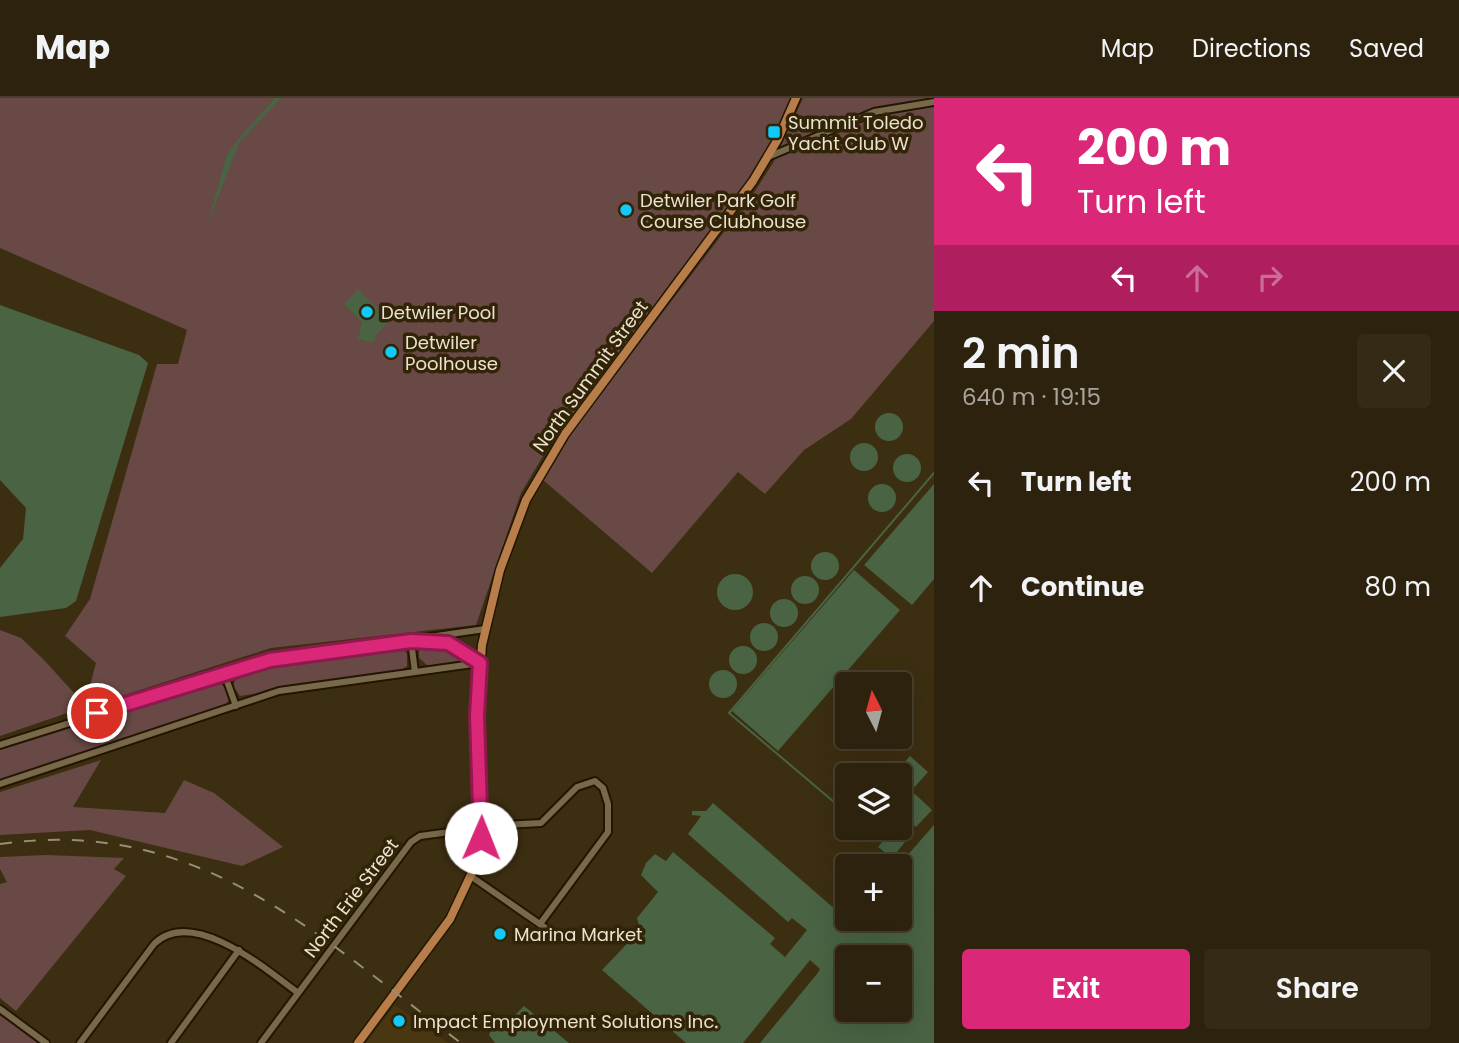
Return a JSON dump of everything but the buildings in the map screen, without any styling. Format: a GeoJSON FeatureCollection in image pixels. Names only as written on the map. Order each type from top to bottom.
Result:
{"type":"FeatureCollection","features":[{"type":"Feature","properties":{"kind":"main road","name":"North Summit Street"},"geometry":{"type":"LineString","coordinates":[[358,1043],[450,919],[472,877],[482,828],[477,716],[485,629],[508,546],[547,461],[596,389],[728,218],[768,157],[796,98]]}},
{"type":"Feature","properties":{"kind":"street"},"geometry":{"type":"LineString","coordinates":[[768,157],[874,112],[934,102]]}},
{"type":"Feature","properties":{"kind":"street"},"geometry":{"type":"LineString","coordinates":[[0,745],[270,660],[485,629]]}},
{"type":"Feature","properties":{"kind":"street"},"geometry":{"type":"LineString","coordinates":[[411,641],[448,643],[480,663]]}},
{"type":"Feature","properties":{"kind":"street"},"geometry":{"type":"LineString","coordinates":[[411,641],[415,673]]}},
{"type":"Feature","properties":{"kind":"street"},"geometry":{"type":"LineString","coordinates":[[0,784],[285,690],[480,663]]}},
{"type":"Feature","properties":{"kind":"street"},"geometry":{"type":"LineString","coordinates":[[224,673],[236,706]]}},
{"type":"Feature","properties":{"kind":"street","name":"North Erie Street"},"geometry":{"type":"LineString","coordinates":[[261,1043],[411,842],[420,836],[541,823],[582,784],[595,781],[603,788],[608,811],[607,836],[540,924]]}},
{"type":"Feature","properties":{"kind":"street"},"geometry":{"type":"LineString","coordinates":[[472,877],[557,936]]}},
{"type":"Feature","properties":{"kind":"street"},"geometry":{"type":"LineString","coordinates":[[80,1043],[154,944],[167,933],[194,933],[239,950],[298,993]]}},
{"type":"Feature","properties":{"kind":"street"},"geometry":{"type":"LineString","coordinates":[[170,1043],[239,950]]}},
{"type":"Feature","properties":{"kind":"street"},"geometry":{"type":"LineString","coordinates":[[0,1009],[46,1043]]}},
{"type":"Feature","properties":{"kind":"shaded area"},"geometry":{"type":"Polygon","coordinates":[[[0,98],[791,98],[772,141],[747,182],[549,446],[521,493],[476,625],[271,648],[84,708],[96,663],[65,636],[90,599],[157,364],[178,364],[187,330],[0,248],[0,98]]]}},
{"type":"Feature","properties":{"kind":"shaded area"},"geometry":{"type":"Polygon","coordinates":[[[275,98],[281,98],[239,143],[207,226],[226,157],[238,139],[275,98]]]}},
{"type":"Feature","properties":{"kind":"shaded area"},"geometry":{"type":"Polygon","coordinates":[[[803,98],[934,98],[934,321],[851,419],[804,450],[765,494],[738,472],[652,573],[543,480],[575,428],[755,191],[773,163],[803,98]]]}},
{"type":"Feature","properties":{"kind":"shaded area","name":"Detwiler Pool"},"geometry":{"type":"Polygon","coordinates":[[[358,289],[390,321],[376,335],[374,343],[358,339],[362,322],[344,304],[358,289]]]}},
{"type":"Feature","properties":{"kind":"shaded area"},"geometry":{"type":"Polygon","coordinates":[[[0,305],[139,355],[148,363],[76,601],[66,608],[0,617],[0,568],[23,539],[26,508],[0,480],[0,305]]]}},
{"type":"Feature","properties":{"kind":"shaded area"},"geometry":{"type":"Polygon","coordinates":[[[889,413],[899,417],[903,427],[899,437],[889,441],[879,437],[875,427],[879,417],[889,413]]]}},
{"type":"Feature","properties":{"kind":"shaded area"},"geometry":{"type":"Polygon","coordinates":[[[864,443],[874,447],[878,457],[874,467],[864,471],[854,467],[850,457],[854,447],[864,443]]]}},
{"type":"Feature","properties":{"kind":"shaded area"},"geometry":{"type":"Polygon","coordinates":[[[907,454],[917,458],[921,468],[917,478],[907,482],[897,478],[893,468],[897,458],[907,454]]]}},
{"type":"Feature","properties":{"kind":"shaded area"},"geometry":{"type":"Polygon","coordinates":[[[882,484],[892,488],[896,498],[892,508],[882,512],[872,508],[868,498],[872,488],[882,484]]]}},
{"type":"Feature","properties":{"kind":"shaded area"},"geometry":{"type":"Polygon","coordinates":[[[934,484],[934,579],[912,605],[864,565],[934,484]]]}},
{"type":"Feature","properties":{"kind":"shaded area"},"geometry":{"type":"Polygon","coordinates":[[[825,552],[835,556],[839,566],[835,576],[825,580],[815,576],[811,566],[815,556],[825,552]]]}},
{"type":"Feature","properties":{"kind":"shaded area"},"geometry":{"type":"Polygon","coordinates":[[[854,570],[900,610],[846,672],[835,672],[835,685],[778,751],[732,711],[854,570]]]}},
{"type":"Feature","properties":{"kind":"shaded area"},"geometry":{"type":"Polygon","coordinates":[[[735,574],[748,579],[753,592],[748,605],[735,610],[722,605],[717,592],[722,579],[735,574]]]}},
{"type":"Feature","properties":{"kind":"shaded area"},"geometry":{"type":"Polygon","coordinates":[[[805,576],[815,580],[819,590],[815,600],[805,604],[795,600],[791,590],[795,580],[805,576]]]}},
{"type":"Feature","properties":{"kind":"shaded area"},"geometry":{"type":"Polygon","coordinates":[[[784,599],[794,603],[798,613],[794,623],[784,627],[774,623],[770,613],[774,603],[784,599]]]}},
{"type":"Feature","properties":{"kind":"shaded area"},"geometry":{"type":"Polygon","coordinates":[[[764,623],[774,627],[778,637],[774,647],[764,651],[754,647],[750,637],[754,627],[764,623]]]}},
{"type":"Feature","properties":{"kind":"shaded area"},"geometry":{"type":"Polygon","coordinates":[[[0,630],[21,638],[44,660],[75,694],[76,710],[0,736],[0,630]]]}},
{"type":"Feature","properties":{"kind":"shaded area"},"geometry":{"type":"Polygon","coordinates":[[[425,644],[447,645],[472,659],[428,666],[419,658],[419,651],[425,644]]]}},
{"type":"Feature","properties":{"kind":"shaded area"},"geometry":{"type":"Polygon","coordinates":[[[743,646],[753,650],[757,660],[753,670],[743,674],[733,670],[729,660],[733,650],[743,646]]]}},
{"type":"Feature","properties":{"kind":"shaded area"},"geometry":{"type":"Polygon","coordinates":[[[402,648],[407,653],[407,666],[400,671],[240,696],[233,686],[238,673],[258,667],[402,648]]]}},
{"type":"Feature","properties":{"kind":"shaded area"},"geometry":{"type":"Polygon","coordinates":[[[723,670],[733,674],[737,684],[733,694],[723,698],[713,694],[709,684],[713,674],[723,670]]]}},
{"type":"Feature","properties":{"kind":"shaded area"},"geometry":{"type":"Polygon","coordinates":[[[212,680],[225,686],[229,700],[224,706],[0,781],[0,749],[212,680]]]}},
{"type":"Feature","properties":{"kind":"shaded area"},"geometry":{"type":"Polygon","coordinates":[[[910,756],[928,772],[912,790],[912,763],[904,763],[910,756]]]}},
{"type":"Feature","properties":{"kind":"shaded area"},"geometry":{"type":"Polygon","coordinates":[[[101,760],[73,807],[165,813],[184,780],[214,793],[283,847],[242,866],[90,830],[0,835],[0,792],[101,760]]]}},
{"type":"Feature","properties":{"kind":"shaded area"},"geometry":{"type":"Polygon","coordinates":[[[915,794],[932,810],[916,827],[912,823],[912,798],[915,794]]]}},
{"type":"Feature","properties":{"kind":"shaded area"},"geometry":{"type":"Polygon","coordinates":[[[713,803],[835,909],[835,931],[912,931],[912,854],[909,854],[934,825],[934,1043],[758,1043],[817,970],[811,962],[743,1043],[686,1043],[602,970],[640,930],[637,918],[658,892],[641,875],[646,863],[655,854],[666,861],[673,852],[775,938],[770,944],[785,957],[807,930],[792,918],[788,922],[688,834],[701,816],[692,815],[692,811],[706,811],[713,803]]]}},
{"type":"Feature","properties":{"kind":"shaded area"},"geometry":{"type":"Polygon","coordinates":[[[884,840],[907,840],[895,854],[887,854],[878,847],[884,840]]]}},
{"type":"Feature","properties":{"kind":"shaded area"},"geometry":{"type":"Polygon","coordinates":[[[47,855],[124,858],[114,869],[126,876],[16,1011],[0,998],[0,884],[7,882],[0,869],[0,857],[47,855]]]}},
{"type":"Feature","properties":{"kind":"shaded area"},"geometry":{"type":"Polygon","coordinates":[[[395,1005],[448,1043],[366,1043],[395,1005]]]}},
{"type":"Feature","properties":{"kind":"shaded area"},"geometry":{"type":"Polygon","coordinates":[[[524,1006],[569,1043],[495,1043],[489,1035],[494,1022],[505,1022],[523,1031],[515,1015],[524,1006]]]}},
{"type":"Feature","properties":{"kind":"shaded area"},"geometry":{"type":"Polygon","coordinates":[[[0,1015],[38,1043],[0,1043],[0,1015]]]}},
{"type":"Feature","properties":{"kind":"pier"},"geometry":{"type":"Polygon","coordinates":[[[810,960],[820,969],[817,974],[760,1043],[756,1043],[814,968],[809,965],[743,1043],[810,960]]]}},
{"type":"Feature","properties":{"kind":"waterway"},"geometry":{"type":"LineString","coordinates":[[835,803],[729,713],[934,473]]}},
{"type":"Feature","properties":{"kind":"railway"},"geometry":{"type":"LineString","coordinates":[[0,844],[70,840],[135,848],[194,866],[250,892],[303,925],[461,1043]]}},
{"type":"Feature","properties":{"kind":"place","name":"Summit Toledo Yacht Club W"},"geometry":{"type":"Point","coordinates":[774,132]}},
{"type":"Feature","properties":{"kind":"place","name":"Detwiler Park Golf Course Clubhouse"},"geometry":{"type":"Point","coordinates":[626,210]}},
{"type":"Feature","properties":{"kind":"place","name":"Detwiler Pool"},"geometry":{"type":"Point","coordinates":[367,312]}},
{"type":"Feature","properties":{"kind":"place","name":"Detwiler Poolhouse"},"geometry":{"type":"Point","coordinates":[391,352]}},
{"type":"Feature","properties":{"kind":"place","name":"Marina Market"},"geometry":{"type":"Point","coordinates":[500,934]}},
{"type":"Feature","properties":{"kind":"place","name":"Impact Employment Solutions Inc."},"geometry":{"type":"Point","coordinates":[399,1021]}},
{"type":"Feature","properties":{"kind":"route"},"geometry":{"type":"LineString","coordinates":[[97,713],[270,660],[411,641],[440,641],[457,646],[480,663],[477,716],[481,838]]}}]}
